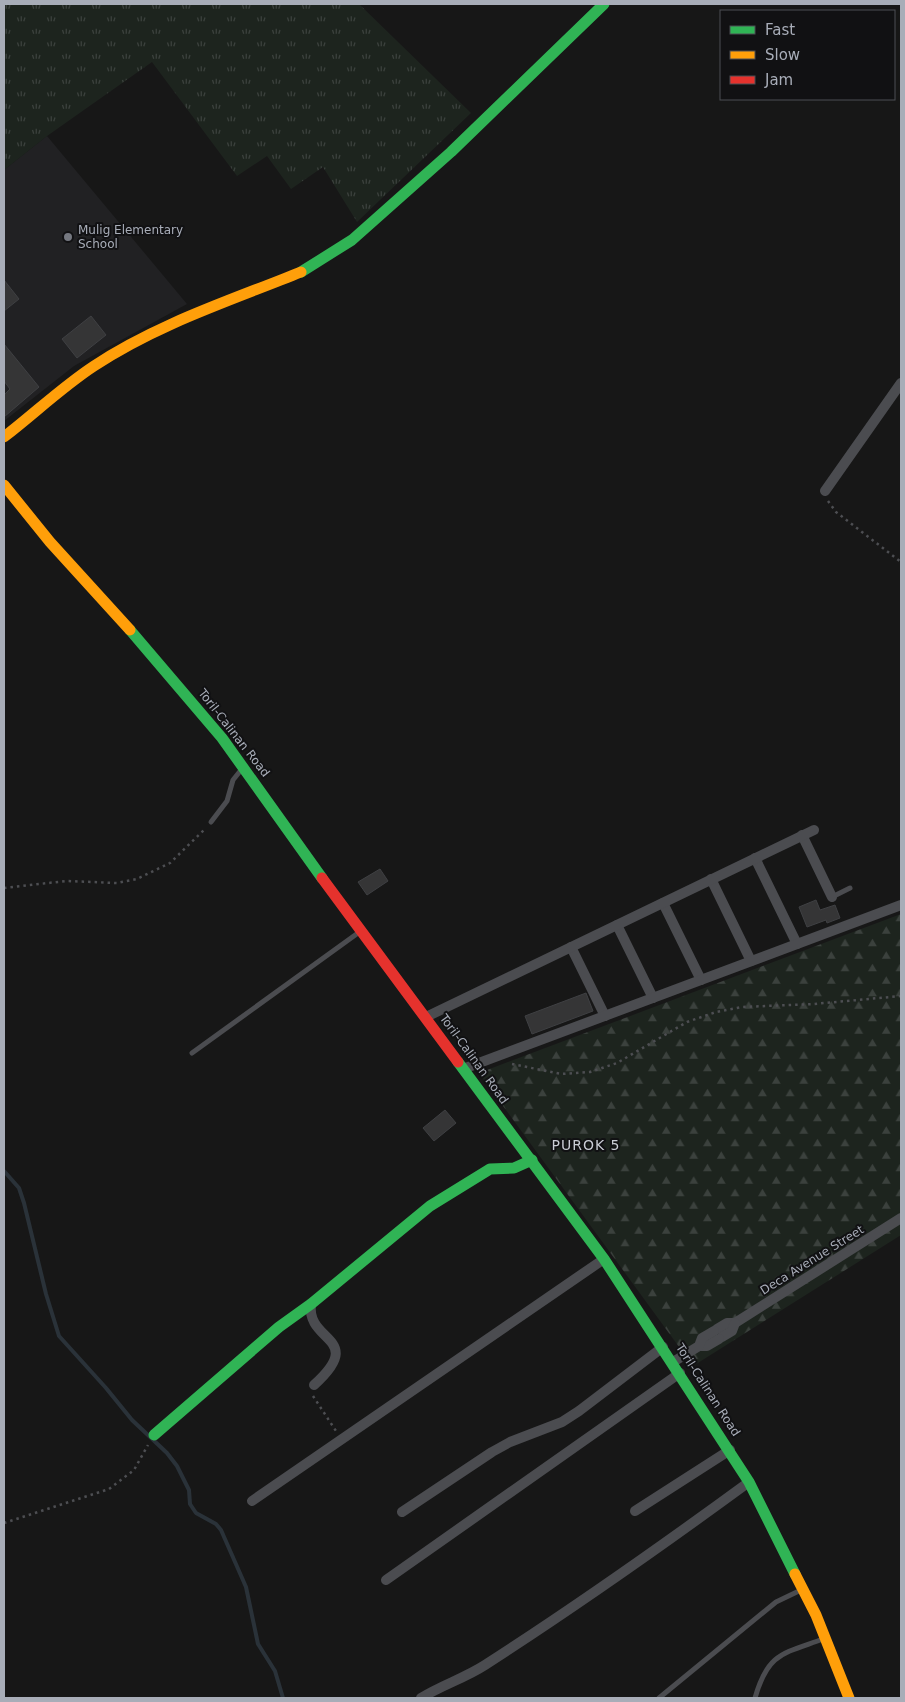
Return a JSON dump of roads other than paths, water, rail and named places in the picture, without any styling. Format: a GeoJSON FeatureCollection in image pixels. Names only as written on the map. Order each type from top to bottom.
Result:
{"type":"FeatureCollection","features":[{"type":"Feature","properties":{"kind":"main road"},"geometry":{"type":"LineString","coordinates":[[4,437],[93,367],[123,349],[157,331],[306,270],[352,240],[451,152],[604,4]]}},
{"type":"Feature","properties":{"kind":"main road","name":"Toril-Calinan Road"},"geometry":{"type":"LineString","coordinates":[[4,485],[50,542],[175,681],[244,768],[360,931],[604,1259],[680,1372],[749,1482],[804,1589],[849,1698]]}},
{"type":"Feature","properties":{"kind":"main road"},"geometry":{"type":"LineString","coordinates":[[154,1435],[272,1332],[311,1304],[430,1206],[451,1191],[490,1169],[514,1168],[532,1160]]}},
{"type":"Feature","properties":{"kind":"street"},"geometry":{"type":"LineString","coordinates":[[825,491],[901,383]]}},
{"type":"Feature","properties":{"kind":"street"},"geometry":{"type":"LineString","coordinates":[[426,1018],[814,830]]}},
{"type":"Feature","properties":{"kind":"street"},"geometry":{"type":"LineString","coordinates":[[802,835],[832,896]]}},
{"type":"Feature","properties":{"kind":"street"},"geometry":{"type":"LineString","coordinates":[[755,858],[797,944]]}},
{"type":"Feature","properties":{"kind":"street"},"geometry":{"type":"LineString","coordinates":[[711,879],[751,961]]}},
{"type":"Feature","properties":{"kind":"street"},"geometry":{"type":"LineString","coordinates":[[663,903],[701,980]]}},
{"type":"Feature","properties":{"kind":"street"},"geometry":{"type":"LineString","coordinates":[[463,1069],[901,904]]}},
{"type":"Feature","properties":{"kind":"street"},"geometry":{"type":"LineString","coordinates":[[617,925],[653,998]]}},
{"type":"Feature","properties":{"kind":"street"},"geometry":{"type":"LineString","coordinates":[[571,947],[605,1016]]}},
{"type":"Feature","properties":{"kind":"street","name":"Deca Avenue Street"},"geometry":{"type":"LineString","coordinates":[[673,1362],[699,1346],[708,1346],[718,1334],[732,1331],[735,1323],[901,1218]]}},
{"type":"Feature","properties":{"kind":"street"},"geometry":{"type":"LineString","coordinates":[[252,1501],[604,1259]]}},
{"type":"Feature","properties":{"kind":"street"},"geometry":{"type":"LineString","coordinates":[[311,1304],[312,1320],[334,1345],[336,1351],[333,1366],[314,1385]]}},
{"type":"Feature","properties":{"kind":"street"},"geometry":{"type":"LineString","coordinates":[[402,1512],[504,1445],[555,1425],[579,1411],[663,1347]]}},
{"type":"Feature","properties":{"kind":"street"},"geometry":{"type":"LineString","coordinates":[[386,1580],[680,1372]]}},
{"type":"Feature","properties":{"kind":"street"},"geometry":{"type":"LineString","coordinates":[[635,1511],[730,1450]]}},
{"type":"Feature","properties":{"kind":"street"},"geometry":{"type":"LineString","coordinates":[[421,1698],[483,1666],[668,1540],[749,1482]]}},
{"type":"Feature","properties":{"kind":"lane"},"geometry":{"type":"LineString","coordinates":[[211,822],[227,801],[233,780],[244,768]]}},
{"type":"Feature","properties":{"kind":"lane"},"geometry":{"type":"LineString","coordinates":[[832,896],[850,888]]}},
{"type":"Feature","properties":{"kind":"lane"},"geometry":{"type":"LineString","coordinates":[[192,1053],[360,931]]}},
{"type":"Feature","properties":{"kind":"lane"},"geometry":{"type":"LineString","coordinates":[[659,1698],[776,1602],[804,1589]]}},
{"type":"Feature","properties":{"kind":"lane"},"geometry":{"type":"LineString","coordinates":[[755,1698],[763,1674],[771,1662],[782,1654],[825,1638]]}},
{"type":"Feature","properties":{"kind":"waterway"},"geometry":{"type":"LineString","coordinates":[[4,1171],[19,1188],[46,1294],[59,1336],[132,1420],[167,1453],[177,1466],[189,1490],[190,1504],[196,1513],[216,1524],[221,1530],[246,1587],[258,1644],[275,1671],[283,1698]]}},
{"type":"Feature","properties":{"kind":"place","name":"Mulig Elementary School"},"geometry":{"type":"Point","coordinates":[68,237]}},
{"type":"Feature","properties":{"kind":"district","name":"PUROK 5"},"geometry":{"type":"Point","coordinates":[586,1145]}}]}
